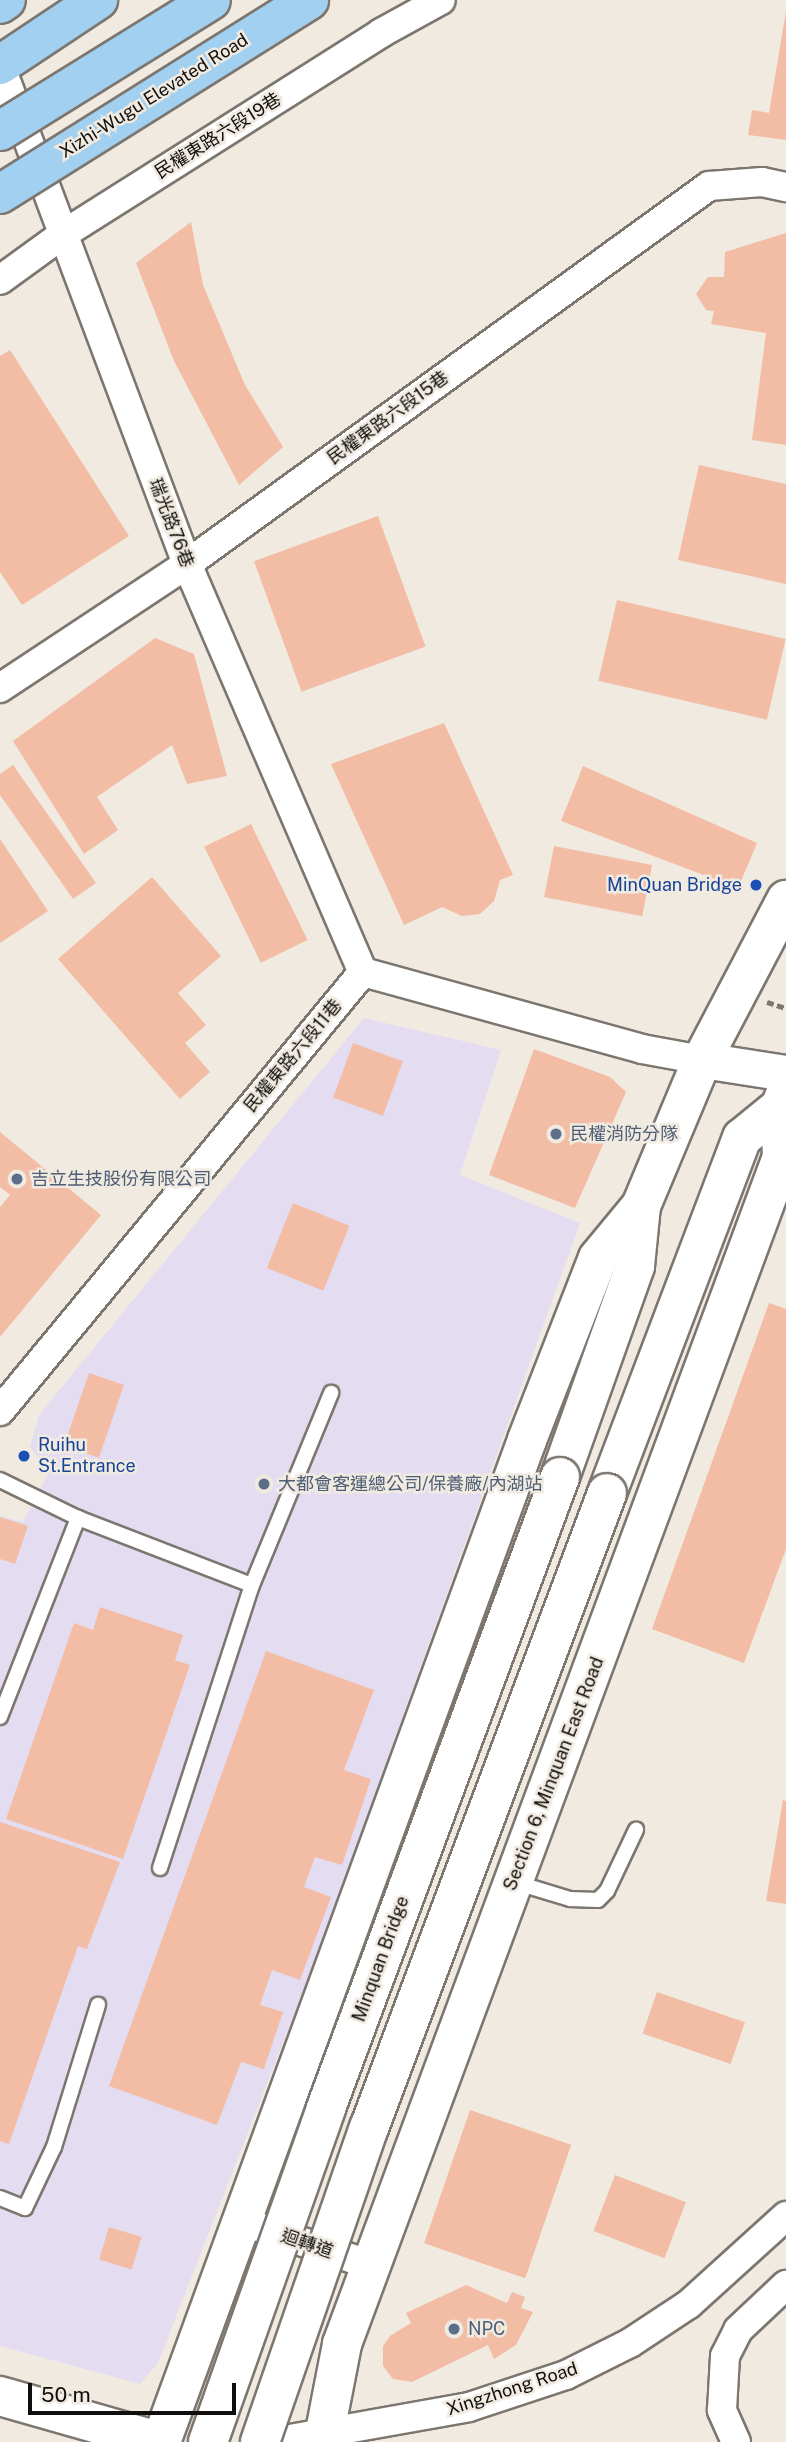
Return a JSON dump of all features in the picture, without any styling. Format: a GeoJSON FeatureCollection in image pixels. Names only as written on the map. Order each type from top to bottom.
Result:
{"type":"FeatureCollection","features":[{"type":"Feature","properties":{"kind":"highway"},"geometry":{"type":"LineString","coordinates":[[0,4],[6,0]]}},
{"type":"Feature","properties":{"kind":"highway"},"geometry":{"type":"LineString","coordinates":[[0,65],[98,0]]}},
{"type":"Feature","properties":{"kind":"highway"},"geometry":{"type":"LineString","coordinates":[[0,131],[211,0]]}},
{"type":"Feature","properties":{"kind":"highway","name":"Xizhi-Wugu Elevated Road"},"geometry":{"type":"LineString","coordinates":[[0,194],[309,0]]}},
{"type":"Feature","properties":{"kind":"main road"},"geometry":{"type":"LineString","coordinates":[[0,2396],[161,2442],[244,2222],[527,1440],[598,1258],[641,1206],[702,1060],[786,900]]}},
{"type":"Feature","properties":{"kind":"main road"},"geometry":{"type":"LineString","coordinates":[[260,2442],[369,2128],[742,1138],[784,1090]]}},
{"type":"Feature","properties":{"kind":"main road","name":"Section 6, Minquan East Road"},"geometry":{"type":"LineString","coordinates":[[324,2437],[342,2344],[782,1157],[784,1090]]}},
{"type":"Feature","properties":{"kind":"main road","name":"Minquan Bridge"},"geometry":{"type":"LineString","coordinates":[[208,2442],[326,2108],[635,1266],[641,1206]]}},
{"type":"Feature","properties":{"kind":"street","name":"民權東路六段19巷"},"geometry":{"type":"LineString","coordinates":[[0,280],[62,234],[381,33],[441,0]]}},
{"type":"Feature","properties":{"kind":"street","name":"瑞光路76巷"},"geometry":{"type":"LineString","coordinates":[[0,65],[187,564],[363,972]]}},
{"type":"Feature","properties":{"kind":"street","name":"民權東路六段15巷"},"geometry":{"type":"LineString","coordinates":[[0,688],[187,564],[709,186],[762,182],[786,187]]}},
{"type":"Feature","properties":{"kind":"street"},"geometry":{"type":"LineString","coordinates":[[363,972],[642,1049],[702,1060],[784,1090]]}},
{"type":"Feature","properties":{"kind":"street","name":"民權東路六段11巷"},"geometry":{"type":"LineString","coordinates":[[0,1411],[363,972]]}},
{"type":"Feature","properties":{"kind":"street","name":"Xingzhong Road"},"geometry":{"type":"LineString","coordinates":[[273,2442],[324,2437],[469,2407],[566,2375],[630,2343],[689,2304],[786,2217]]}},
{"type":"Feature","properties":{"kind":"street","name":"迴轉道"},"geometry":{"type":"LineString","coordinates":[[244,2222],[371,2265]]}},
{"type":"Feature","properties":{"kind":"street"},"geometry":{"type":"LineString","coordinates":[[736,2442],[722,2410],[725,2356],[738,2330],[786,2286]]}},
{"type":"Feature","properties":{"kind":"lane"},"geometry":{"type":"LineString","coordinates":[[160,1868],[252,1585],[331,1394]]}},
{"type":"Feature","properties":{"kind":"lane"},"geometry":{"type":"LineString","coordinates":[[0,1480],[78,1518],[252,1585]]}},
{"type":"Feature","properties":{"kind":"lane"},"geometry":{"type":"LineString","coordinates":[[0,1717],[78,1518]]}},
{"type":"Feature","properties":{"kind":"lane"},"geometry":{"type":"LineString","coordinates":[[513,1882],[570,1899],[598,1900],[607,1891],[636,1830]]}},
{"type":"Feature","properties":{"kind":"lane"},"geometry":{"type":"LineString","coordinates":[[0,2198],[25,2208],[54,2147],[98,2005]]}},
{"type":"Feature","properties":{"kind":"shaded area","name":"大都會客運總公司/保養廠/內湖站"},"geometry":{"type":"Polygon","coordinates":[[[364,1018],[501,1050],[460,1175],[580,1223],[316,1958],[158,2363],[140,2384],[0,2346],[0,1516],[23,1522],[49,1472],[30,1447],[39,1415],[364,1018]]]}},
{"type":"Feature","properties":{"kind":"building"},"geometry":{"type":"Polygon","coordinates":[[[786,11],[786,140],[748,135],[752,110],[769,113],[786,11]]]}},
{"type":"Feature","properties":{"kind":"building"},"geometry":{"type":"Polygon","coordinates":[[[191,222],[203,285],[245,385],[283,447],[239,485],[174,361],[136,263],[191,222]]]}},
{"type":"Feature","properties":{"kind":"building"},"geometry":{"type":"Polygon","coordinates":[[[786,233],[786,445],[752,440],[766,333],[711,324],[714,311],[706,310],[696,294],[708,277],[724,277],[725,252],[786,233]]]}},
{"type":"Feature","properties":{"kind":"building"},"geometry":{"type":"Polygon","coordinates":[[[10,350],[129,536],[22,605],[0,572],[0,356],[10,350]]]}},
{"type":"Feature","properties":{"kind":"building"},"geometry":{"type":"Polygon","coordinates":[[[699,465],[786,484],[786,584],[678,560],[699,465]]]}},
{"type":"Feature","properties":{"kind":"building"},"geometry":{"type":"Polygon","coordinates":[[[378,516],[426,647],[302,692],[254,561],[378,516]]]}},
{"type":"Feature","properties":{"kind":"building"},"geometry":{"type":"Polygon","coordinates":[[[617,600],[786,639],[767,720],[598,681],[617,600]]]}},
{"type":"Feature","properties":{"kind":"building"},"geometry":{"type":"Polygon","coordinates":[[[155,638],[194,654],[227,776],[187,784],[172,745],[97,797],[118,830],[84,854],[13,741],[155,638]]]}},
{"type":"Feature","properties":{"kind":"building"},"geometry":{"type":"Polygon","coordinates":[[[444,723],[513,875],[500,880],[494,901],[480,914],[462,916],[442,907],[404,925],[331,764],[444,723]]]}},
{"type":"Feature","properties":{"kind":"building"},"geometry":{"type":"Polygon","coordinates":[[[13,765],[96,883],[73,899],[0,795],[0,774],[13,765]]]}},
{"type":"Feature","properties":{"kind":"building"},"geometry":{"type":"Polygon","coordinates":[[[583,766],[757,843],[738,888],[561,821],[583,766]]]}},
{"type":"Feature","properties":{"kind":"building"},"geometry":{"type":"Polygon","coordinates":[[[251,824],[308,940],[261,963],[204,847],[251,824]]]}},
{"type":"Feature","properties":{"kind":"building"},"geometry":{"type":"Polygon","coordinates":[[[0,839],[48,911],[0,943],[0,839]]]}},
{"type":"Feature","properties":{"kind":"building"},"geometry":{"type":"Polygon","coordinates":[[[554,846],[652,865],[642,916],[544,897],[554,846]]]}},
{"type":"Feature","properties":{"kind":"building"},"geometry":{"type":"Polygon","coordinates":[[[152,877],[221,956],[178,993],[206,1025],[185,1043],[210,1072],[180,1099],[58,959],[152,877]]]}},
{"type":"Feature","properties":{"kind":"building"},"geometry":{"type":"Polygon","coordinates":[[[353,1043],[403,1061],[383,1116],[333,1098],[353,1043]]]}},
{"type":"Feature","properties":{"kind":"building","name":"民權消防分隊"},"geometry":{"type":"Polygon","coordinates":[[[534,1049],[610,1077],[626,1092],[575,1208],[489,1175],[534,1049]]]}},
{"type":"Feature","properties":{"kind":"building"},"geometry":{"type":"Polygon","coordinates":[[[0,1132],[101,1215],[0,1337],[0,1207],[10,1195],[0,1187],[0,1132]]]}},
{"type":"Feature","properties":{"kind":"building"},"geometry":{"type":"Polygon","coordinates":[[[293,1203],[350,1226],[323,1291],[267,1268],[293,1203]]]}},
{"type":"Feature","properties":{"kind":"building"},"geometry":{"type":"Polygon","coordinates":[[[769,1303],[786,1309],[786,1549],[744,1663],[652,1629],[769,1303]]]}},
{"type":"Feature","properties":{"kind":"building"},"geometry":{"type":"Polygon","coordinates":[[[89,1373],[124,1385],[99,1458],[64,1446],[89,1373]]]}},
{"type":"Feature","properties":{"kind":"building"},"geometry":{"type":"Polygon","coordinates":[[[0,1517],[28,1526],[15,1564],[0,1559],[0,1517]]]}},
{"type":"Feature","properties":{"kind":"building"},"geometry":{"type":"Polygon","coordinates":[[[100,1607],[183,1635],[175,1660],[190,1665],[123,1859],[6,1819],[74,1623],[93,1630],[100,1607]]]}},
{"type":"Feature","properties":{"kind":"building"},"geometry":{"type":"Polygon","coordinates":[[[266,1651],[374,1690],[344,1770],[371,1779],[342,1865],[315,1857],[304,1887],[331,1897],[300,1980],[272,1970],[260,2005],[283,2012],[264,2069],[241,2062],[217,2125],[109,2086],[266,1651]]]}},
{"type":"Feature","properties":{"kind":"building"},"geometry":{"type":"Polygon","coordinates":[[[783,1800],[786,1801],[786,1904],[766,1901],[783,1800]]]}},
{"type":"Feature","properties":{"kind":"building"},"geometry":{"type":"Polygon","coordinates":[[[0,1822],[120,1862],[87,1949],[78,1946],[9,2144],[0,2141],[0,1822]]]}},
{"type":"Feature","properties":{"kind":"building"},"geometry":{"type":"Polygon","coordinates":[[[657,1992],[745,2022],[731,2064],[643,2034],[657,1992]]]}},
{"type":"Feature","properties":{"kind":"building"},"geometry":{"type":"Polygon","coordinates":[[[470,2110],[571,2145],[525,2278],[424,2243],[470,2110]]]}},
{"type":"Feature","properties":{"kind":"building"},"geometry":{"type":"Polygon","coordinates":[[[615,2175],[686,2202],[664,2258],[593,2231],[615,2175]]]}},
{"type":"Feature","properties":{"kind":"building"},"geometry":{"type":"Polygon","coordinates":[[[109,2227],[142,2237],[132,2269],[99,2260],[109,2227]]]}},
{"type":"Feature","properties":{"kind":"building","name":"NPC"},"geometry":{"type":"Polygon","coordinates":[[[466,2285],[507,2303],[512,2292],[525,2297],[521,2308],[533,2312],[516,2345],[494,2359],[488,2345],[412,2382],[393,2379],[383,2366],[383,2346],[390,2336],[411,2323],[406,2313],[466,2285]]]}},
{"type":"Feature","properties":{"kind":"place","name":"MinQuan Bridge"},"geometry":{"type":"Point","coordinates":[756,885]}},
{"type":"Feature","properties":{"kind":"place","name":"民權消防分隊"},"geometry":{"type":"Point","coordinates":[556,1134]}},
{"type":"Feature","properties":{"kind":"place","name":"吉立生技股份有限公司"},"geometry":{"type":"Point","coordinates":[17,1179]}},
{"type":"Feature","properties":{"kind":"place","name":"Ruihu St.Entrance"},"geometry":{"type":"Point","coordinates":[24,1456]}},
{"type":"Feature","properties":{"kind":"place","name":"大都會客運總公司/保養廠/內湖站"},"geometry":{"type":"Point","coordinates":[264,1484]}},
{"type":"Feature","properties":{"kind":"place","name":"NPC"},"geometry":{"type":"Point","coordinates":[454,2329]}}]}
